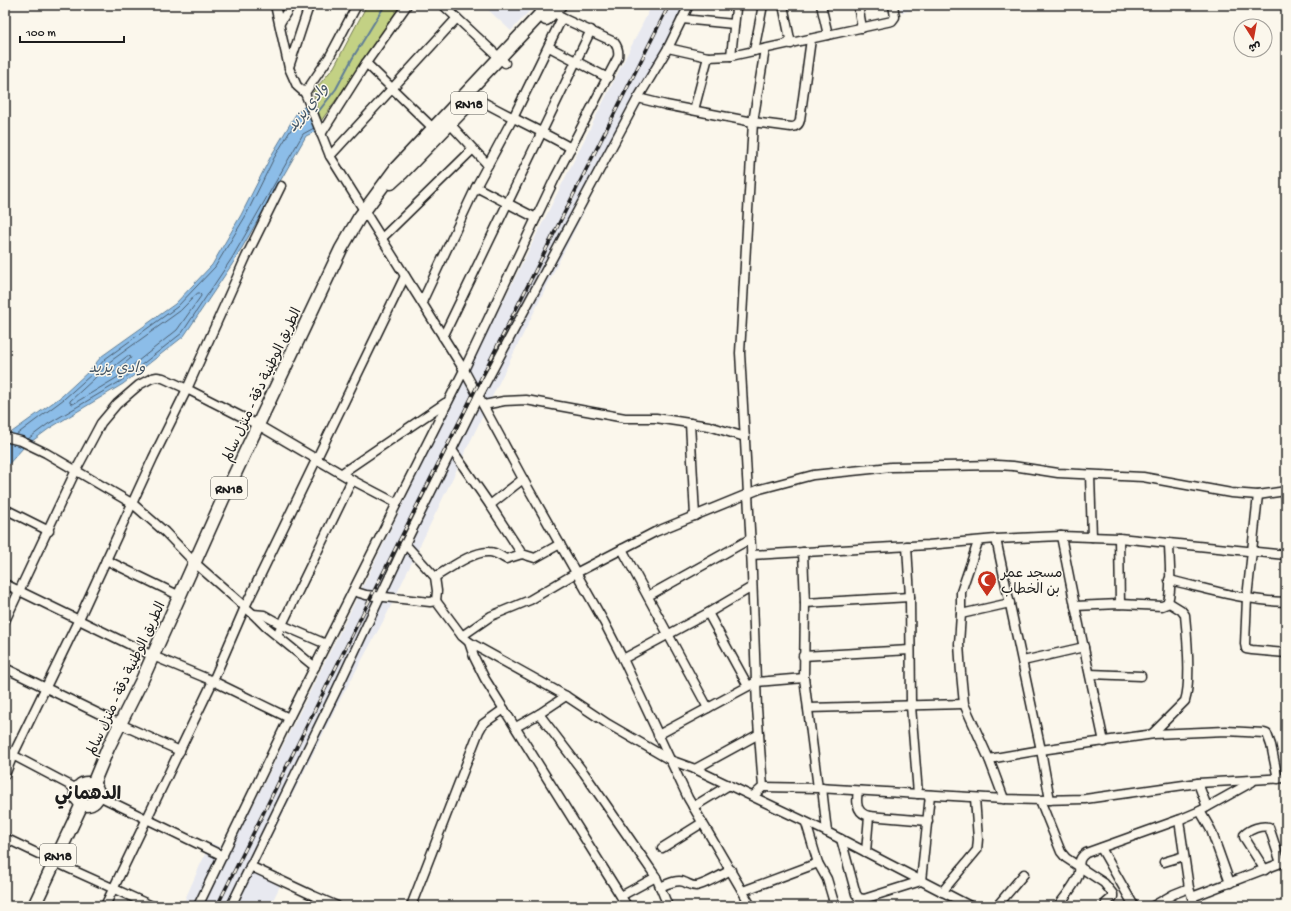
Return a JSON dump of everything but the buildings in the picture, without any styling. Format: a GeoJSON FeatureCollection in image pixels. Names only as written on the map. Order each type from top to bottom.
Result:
{"type":"FeatureCollection","features":[{"type":"Feature","properties":{"kind":"main road","name":"الطريق الوطنية دقة - منزل سالم"},"geometry":{"type":"LineString","coordinates":[[93,784],[153,656],[220,505],[351,230],[396,168],[436,132],[502,60],[554,10]]}},
{"type":"Feature","properties":{"kind":"main road","name":"الطريق الوطنية دقة - منزل سالم"},"geometry":{"type":"LineString","coordinates":[[436,132],[450,124],[474,98],[502,60]]}},
{"type":"Feature","properties":{"kind":"main road"},"geometry":{"type":"LineString","coordinates":[[84,783],[93,784],[98,789],[98,799],[92,804],[82,804],[76,797],[77,789],[84,783]]}},
{"type":"Feature","properties":{"kind":"main road","name":"RN18"},"geometry":{"type":"LineString","coordinates":[[34,906],[82,804]]}},
{"type":"Feature","properties":{"kind":"street"},"geometry":{"type":"LineString","coordinates":[[276,5],[288,68],[297,86],[307,97],[330,156],[422,302],[484,405],[523,479],[604,622],[693,807],[751,906]]}},
{"type":"Feature","properties":{"kind":"street"},"geometry":{"type":"LineString","coordinates":[[280,23],[291,5]]}},
{"type":"Feature","properties":{"kind":"street"},"geometry":{"type":"LineString","coordinates":[[288,68],[306,12],[310,5]]}},
{"type":"Feature","properties":{"kind":"street"},"geometry":{"type":"LineString","coordinates":[[307,97],[357,5]]}},
{"type":"Feature","properties":{"kind":"street"},"geometry":{"type":"LineString","coordinates":[[320,133],[366,63],[408,5]]}},
{"type":"Feature","properties":{"kind":"street"},"geometry":{"type":"LineString","coordinates":[[443,5],[502,60]]}},
{"type":"Feature","properties":{"kind":"street"},"geometry":{"type":"LineString","coordinates":[[231,906],[405,544],[478,397],[638,98],[668,48],[689,5]]}},
{"type":"Feature","properties":{"kind":"street"},"geometry":{"type":"LineString","coordinates":[[730,5],[736,7],[731,56]]}},
{"type":"Feature","properties":{"kind":"street"},"geometry":{"type":"LineString","coordinates":[[754,51],[763,5]]}},
{"type":"Feature","properties":{"kind":"street"},"geometry":{"type":"LineString","coordinates":[[783,5],[791,44]]}},
{"type":"Feature","properties":{"kind":"street"},"geometry":{"type":"LineString","coordinates":[[821,5],[828,35]]}},
{"type":"Feature","properties":{"kind":"street"},"geometry":{"type":"LineString","coordinates":[[858,5],[862,28]]}},
{"type":"Feature","properties":{"kind":"street"},"geometry":{"type":"LineString","coordinates":[[668,48],[708,57],[731,56],[791,44],[893,20],[895,17],[893,5]]}},
{"type":"Feature","properties":{"kind":"street"},"geometry":{"type":"LineString","coordinates":[[198,906],[289,718],[464,370],[554,178],[608,78],[619,52],[618,46],[614,42],[554,10],[549,47],[476,187],[422,302]]}},
{"type":"Feature","properties":{"kind":"street"},"geometry":{"type":"LineString","coordinates":[[330,156],[457,18]]}},
{"type":"Feature","properties":{"kind":"street"},"geometry":{"type":"LineString","coordinates":[[682,20],[734,24]]}},
{"type":"Feature","properties":{"kind":"street"},"geometry":{"type":"LineString","coordinates":[[443,336],[591,30]]}},
{"type":"Feature","properties":{"kind":"street"},"geometry":{"type":"LineString","coordinates":[[638,98],[753,122],[794,127],[800,120],[811,39]]}},
{"type":"Feature","properties":{"kind":"street"},"geometry":{"type":"LineString","coordinates":[[549,47],[608,78]]}},
{"type":"Feature","properties":{"kind":"street"},"geometry":{"type":"LineString","coordinates":[[763,787],[756,682],[740,353],[753,122],[765,49]]}},
{"type":"Feature","properties":{"kind":"street"},"geometry":{"type":"LineString","coordinates":[[694,110],[708,57]]}},
{"type":"Feature","properties":{"kind":"street"},"geometry":{"type":"LineString","coordinates":[[366,63],[436,132]]}},
{"type":"Feature","properties":{"kind":"street"},"geometry":{"type":"LineString","coordinates":[[474,98],[571,148]]}},
{"type":"Feature","properties":{"kind":"street"},"geometry":{"type":"LineString","coordinates":[[450,124],[488,165]]}},
{"type":"Feature","properties":{"kind":"street"},"geometry":{"type":"LineString","coordinates":[[382,238],[473,149]]}},
{"type":"Feature","properties":{"kind":"street"},"geometry":{"type":"LineString","coordinates":[[5,775],[9,753],[46,688],[133,504],[153,458],[187,389],[246,257],[281,186]]}},
{"type":"Feature","properties":{"kind":"street"},"geometry":{"type":"LineString","coordinates":[[476,187],[536,218]]}},
{"type":"Feature","properties":{"kind":"street"},"geometry":{"type":"LineString","coordinates":[[105,906],[213,681],[245,607],[405,276]]}},
{"type":"Feature","properties":{"kind":"street"},"geometry":{"type":"LineString","coordinates":[[5,621],[93,436],[108,413],[139,385],[147,380],[157,377],[187,389],[258,425],[352,480],[396,503]]}},
{"type":"Feature","properties":{"kind":"street"},"geometry":{"type":"LineString","coordinates":[[484,405],[504,401],[526,400],[625,418],[656,418],[709,426],[745,437]]}},
{"type":"Feature","properties":{"kind":"street"},"geometry":{"type":"LineString","coordinates":[[342,473],[447,402]]}},
{"type":"Feature","properties":{"kind":"street"},"geometry":{"type":"LineString","coordinates":[[690,423],[695,516]]}},
{"type":"Feature","properties":{"kind":"street"},"geometry":{"type":"LineString","coordinates":[[5,437],[30,445],[133,504],[165,532],[195,563],[266,627],[315,667]]}},
{"type":"Feature","properties":{"kind":"street"},"geometry":{"type":"LineString","coordinates":[[452,450],[522,554]]}},
{"type":"Feature","properties":{"kind":"street"},"geometry":{"type":"LineString","coordinates":[[462,636],[491,616],[530,600],[576,573],[655,532],[760,489],[813,475],[891,467],[997,465],[1058,473],[1144,477],[1231,493],[1258,495],[1286,491]]}},
{"type":"Feature","properties":{"kind":"street"},"geometry":{"type":"LineString","coordinates":[[1090,475],[1092,537]]}},
{"type":"Feature","properties":{"kind":"street"},"geometry":{"type":"LineString","coordinates":[[490,505],[523,479]]}},
{"type":"Feature","properties":{"kind":"street"},"geometry":{"type":"LineString","coordinates":[[277,635],[352,480]]}},
{"type":"Feature","properties":{"kind":"street"},"geometry":{"type":"LineString","coordinates":[[1258,495],[1247,598],[1245,644],[1246,649],[1286,653]]}},
{"type":"Feature","properties":{"kind":"street"},"geometry":{"type":"LineString","coordinates":[[5,509],[48,531]]}},
{"type":"Feature","properties":{"kind":"street"},"geometry":{"type":"LineString","coordinates":[[1061,536],[1074,606],[1104,742]]}},
{"type":"Feature","properties":{"kind":"street"},"geometry":{"type":"LineString","coordinates":[[751,555],[1061,536],[1119,538],[1252,551],[1274,555],[1286,555]]}},
{"type":"Feature","properties":{"kind":"street"},"geometry":{"type":"LineString","coordinates":[[1119,538],[1120,604]]}},
{"type":"Feature","properties":{"kind":"street"},"geometry":{"type":"LineString","coordinates":[[648,596],[750,539]]}},
{"type":"Feature","properties":{"kind":"street"},"geometry":{"type":"LineString","coordinates":[[996,539],[1041,750],[1050,800]]}},
{"type":"Feature","properties":{"kind":"street"},"geometry":{"type":"LineString","coordinates":[[978,542],[961,592],[959,644],[964,704],[989,759],[1004,799]]}},
{"type":"Feature","properties":{"kind":"street"},"geometry":{"type":"LineString","coordinates":[[1168,602],[1169,543]]}},
{"type":"Feature","properties":{"kind":"street"},"geometry":{"type":"LineString","coordinates":[[405,544],[435,576],[437,591],[436,601],[462,636],[469,642],[566,696],[608,724],[670,760],[695,769],[827,832],[922,881],[942,892],[959,904],[970,906]]}},
{"type":"Feature","properties":{"kind":"street"},"geometry":{"type":"LineString","coordinates":[[435,576],[478,554],[489,552],[506,559],[522,554],[535,558],[560,544]]}},
{"type":"Feature","properties":{"kind":"street"},"geometry":{"type":"LineString","coordinates":[[907,546],[910,597],[911,706],[918,794]]}},
{"type":"Feature","properties":{"kind":"street"},"geometry":{"type":"LineString","coordinates":[[622,549],[708,708]]}},
{"type":"Feature","properties":{"kind":"street"},"geometry":{"type":"LineString","coordinates":[[803,552],[805,603],[803,656],[804,678],[827,832]]}},
{"type":"Feature","properties":{"kind":"street"},"geometry":{"type":"LineString","coordinates":[[106,560],[180,596]]}},
{"type":"Feature","properties":{"kind":"street"},"geometry":{"type":"LineString","coordinates":[[1169,580],[1247,598],[1270,602],[1286,602]]}},
{"type":"Feature","properties":{"kind":"street"},"geometry":{"type":"LineString","coordinates":[[5,584],[153,656],[213,681],[289,718]]}},
{"type":"Feature","properties":{"kind":"street"},"geometry":{"type":"LineString","coordinates":[[623,659],[708,613],[752,587]]}},
{"type":"Feature","properties":{"kind":"street"},"geometry":{"type":"LineString","coordinates":[[353,591],[366,595],[430,602],[436,601]]}},
{"type":"Feature","properties":{"kind":"street"},"geometry":{"type":"LineString","coordinates":[[805,603],[910,597]]}},
{"type":"Feature","properties":{"kind":"street"},"geometry":{"type":"LineString","coordinates":[[1074,606],[1120,604],[1162,606],[1168,602]]}},
{"type":"Feature","properties":{"kind":"street"},"geometry":{"type":"LineString","coordinates":[[1152,734],[1185,701],[1186,696],[1187,668],[1185,615],[1181,610],[1168,602]]}},
{"type":"Feature","properties":{"kind":"street"},"geometry":{"type":"LineString","coordinates":[[961,614],[1010,603]]}},
{"type":"Feature","properties":{"kind":"street"},"geometry":{"type":"LineString","coordinates":[[708,613],[748,686]]}},
{"type":"Feature","properties":{"kind":"street"},"geometry":{"type":"LineString","coordinates":[[253,614],[264,615],[282,625],[326,644]]}},
{"type":"Feature","properties":{"kind":"street"},"geometry":{"type":"LineString","coordinates":[[469,642],[482,672],[504,709],[627,906]]}},
{"type":"Feature","properties":{"kind":"street"},"geometry":{"type":"LineString","coordinates":[[1022,661],[1084,647]]}},
{"type":"Feature","properties":{"kind":"street"},"geometry":{"type":"LineString","coordinates":[[803,656],[910,650]]}},
{"type":"Feature","properties":{"kind":"street"},"geometry":{"type":"LineString","coordinates":[[5,668],[120,724],[180,750]]}},
{"type":"Feature","properties":{"kind":"street"},"geometry":{"type":"LineString","coordinates":[[1090,674],[1141,676]]}},
{"type":"Feature","properties":{"kind":"street"},"geometry":{"type":"LineString","coordinates":[[658,735],[756,682],[804,678]]}},
{"type":"Feature","properties":{"kind":"street"},"geometry":{"type":"LineString","coordinates":[[516,727],[540,714],[566,696]]}},
{"type":"Feature","properties":{"kind":"street"},"geometry":{"type":"LineString","coordinates":[[808,708],[964,704]]}},
{"type":"Feature","properties":{"kind":"street"},"geometry":{"type":"LineString","coordinates":[[410,906],[479,731],[483,724],[504,709]]}},
{"type":"Feature","properties":{"kind":"street"},"geometry":{"type":"LineString","coordinates":[[540,714],[584,773],[656,877],[668,906]]}},
{"type":"Feature","properties":{"kind":"street"},"geometry":{"type":"LineString","coordinates":[[752,796],[763,787],[820,788],[975,798],[1040,800],[1085,799],[1198,783],[1255,781],[1282,778],[1270,740],[1267,734],[1264,733],[1226,731],[1152,734],[989,759]]}},
{"type":"Feature","properties":{"kind":"street"},"geometry":{"type":"LineString","coordinates":[[695,769],[759,734]]}},
{"type":"Feature","properties":{"kind":"street"},"geometry":{"type":"LineString","coordinates":[[9,753],[77,789]]}},
{"type":"Feature","properties":{"kind":"street"},"geometry":{"type":"LineString","coordinates":[[1058,906],[1078,876],[1078,865],[1081,856],[1179,820],[1204,809],[1255,781]]}},
{"type":"Feature","properties":{"kind":"street"},"geometry":{"type":"LineString","coordinates":[[1198,783],[1204,809],[1230,883]]}},
{"type":"Feature","properties":{"kind":"street"},"geometry":{"type":"LineString","coordinates":[[693,807],[729,785]]}},
{"type":"Feature","properties":{"kind":"street"},"geometry":{"type":"LineString","coordinates":[[858,791],[857,805],[862,813],[869,816],[928,821]]}},
{"type":"Feature","properties":{"kind":"street"},"geometry":{"type":"LineString","coordinates":[[922,881],[930,795]]}},
{"type":"Feature","properties":{"kind":"street"},"geometry":{"type":"LineString","coordinates":[[99,796],[223,856]]}},
{"type":"Feature","properties":{"kind":"street"},"geometry":{"type":"LineString","coordinates":[[942,892],[977,850],[978,839],[975,798]]}},
{"type":"Feature","properties":{"kind":"street"},"geometry":{"type":"LineString","coordinates":[[1040,800],[1061,852],[1066,858],[1104,883],[1113,894],[1113,897],[1106,903],[1105,906]]}},
{"type":"Feature","properties":{"kind":"street"},"geometry":{"type":"LineString","coordinates":[[866,852],[869,816]]}},
{"type":"Feature","properties":{"kind":"street"},"geometry":{"type":"LineString","coordinates":[[1179,820],[1189,888],[1195,906]]}},
{"type":"Feature","properties":{"kind":"street"},"geometry":{"type":"LineString","coordinates":[[662,848],[702,823]]}},
{"type":"Feature","properties":{"kind":"street"},"geometry":{"type":"LineString","coordinates":[[806,823],[818,863],[827,878],[835,906]]}},
{"type":"Feature","properties":{"kind":"street"},"geometry":{"type":"LineString","coordinates":[[1192,898],[1265,870],[1283,862],[1269,828],[1264,826],[1246,833],[1244,835],[1244,839],[1265,870]]}},
{"type":"Feature","properties":{"kind":"street"},"geometry":{"type":"LineString","coordinates":[[5,838],[152,906]]}},
{"type":"Feature","properties":{"kind":"street"},"geometry":{"type":"LineString","coordinates":[[841,839],[856,894],[859,898],[864,899],[922,881]]}},
{"type":"Feature","properties":{"kind":"street"},"geometry":{"type":"LineString","coordinates":[[1101,848],[1134,906]]}},
{"type":"Feature","properties":{"kind":"street"},"geometry":{"type":"LineString","coordinates":[[1164,862],[1184,856]]}},
{"type":"Feature","properties":{"kind":"street"},"geometry":{"type":"LineString","coordinates":[[743,892],[818,863]]}},
{"type":"Feature","properties":{"kind":"street"},"geometry":{"type":"LineString","coordinates":[[250,866],[337,906]]}},
{"type":"Feature","properties":{"kind":"street"},"geometry":{"type":"LineString","coordinates":[[660,887],[678,881],[697,886],[731,870]]}},
{"type":"Feature","properties":{"kind":"street"},"geometry":{"type":"LineString","coordinates":[[997,906],[1024,874]]}},
{"type":"Feature","properties":{"kind":"street"},"geometry":{"type":"LineString","coordinates":[[620,896],[656,877]]}},
{"type":"Feature","properties":{"kind":"street"},"geometry":{"type":"LineString","coordinates":[[1153,906],[1174,894],[1189,888]]}},
{"type":"Feature","properties":{"kind":"shaded area"},"geometry":{"type":"Polygon","coordinates":[[[483,5],[535,5],[511,31],[483,5]]]}},
{"type":"Feature","properties":{"kind":"shaded area"},"geometry":{"type":"Polygon","coordinates":[[[652,5],[686,5],[485,411],[385,618],[341,698],[257,865],[284,878],[270,906],[182,906],[210,843],[230,851],[362,588],[469,369],[652,5]]]}},
{"type":"Feature","properties":{"kind":"shaded area"},"geometry":{"type":"Polygon","coordinates":[[[900,5],[928,5],[901,13],[900,5]]]}},
{"type":"Feature","properties":{"kind":"green space"},"geometry":{"type":"Polygon","coordinates":[[[367,5],[403,5],[321,121],[313,92],[334,67],[367,5]]]}},
{"type":"Feature","properties":{"kind":"water","name":"وادي يزيد"},"geometry":{"type":"Polygon","coordinates":[[[314,98],[321,121],[321,129],[306,136],[235,260],[184,336],[123,384],[50,428],[24,447],[5,468],[5,435],[12,432],[62,396],[89,371],[102,356],[175,304],[212,265],[241,215],[271,156],[296,114],[314,98]]]}},
{"type":"Feature","properties":{"kind":"waterway","name":"وادي يزيد"},"geometry":{"type":"LineString","coordinates":[[318,112],[336,89],[352,59],[385,5]]}},
{"type":"Feature","properties":{"kind":"railway"},"geometry":{"type":"LineString","coordinates":[[217,906],[669,5]]}},
{"type":"Feature","properties":{"kind":"place","name":"مسجد عمر بن الخطاب"},"geometry":{"type":"Point","coordinates":[987,597]}},
{"type":"Feature","properties":{"kind":"district","name":"الدهماني"},"geometry":{"type":"Point","coordinates":[88,793]}}]}
